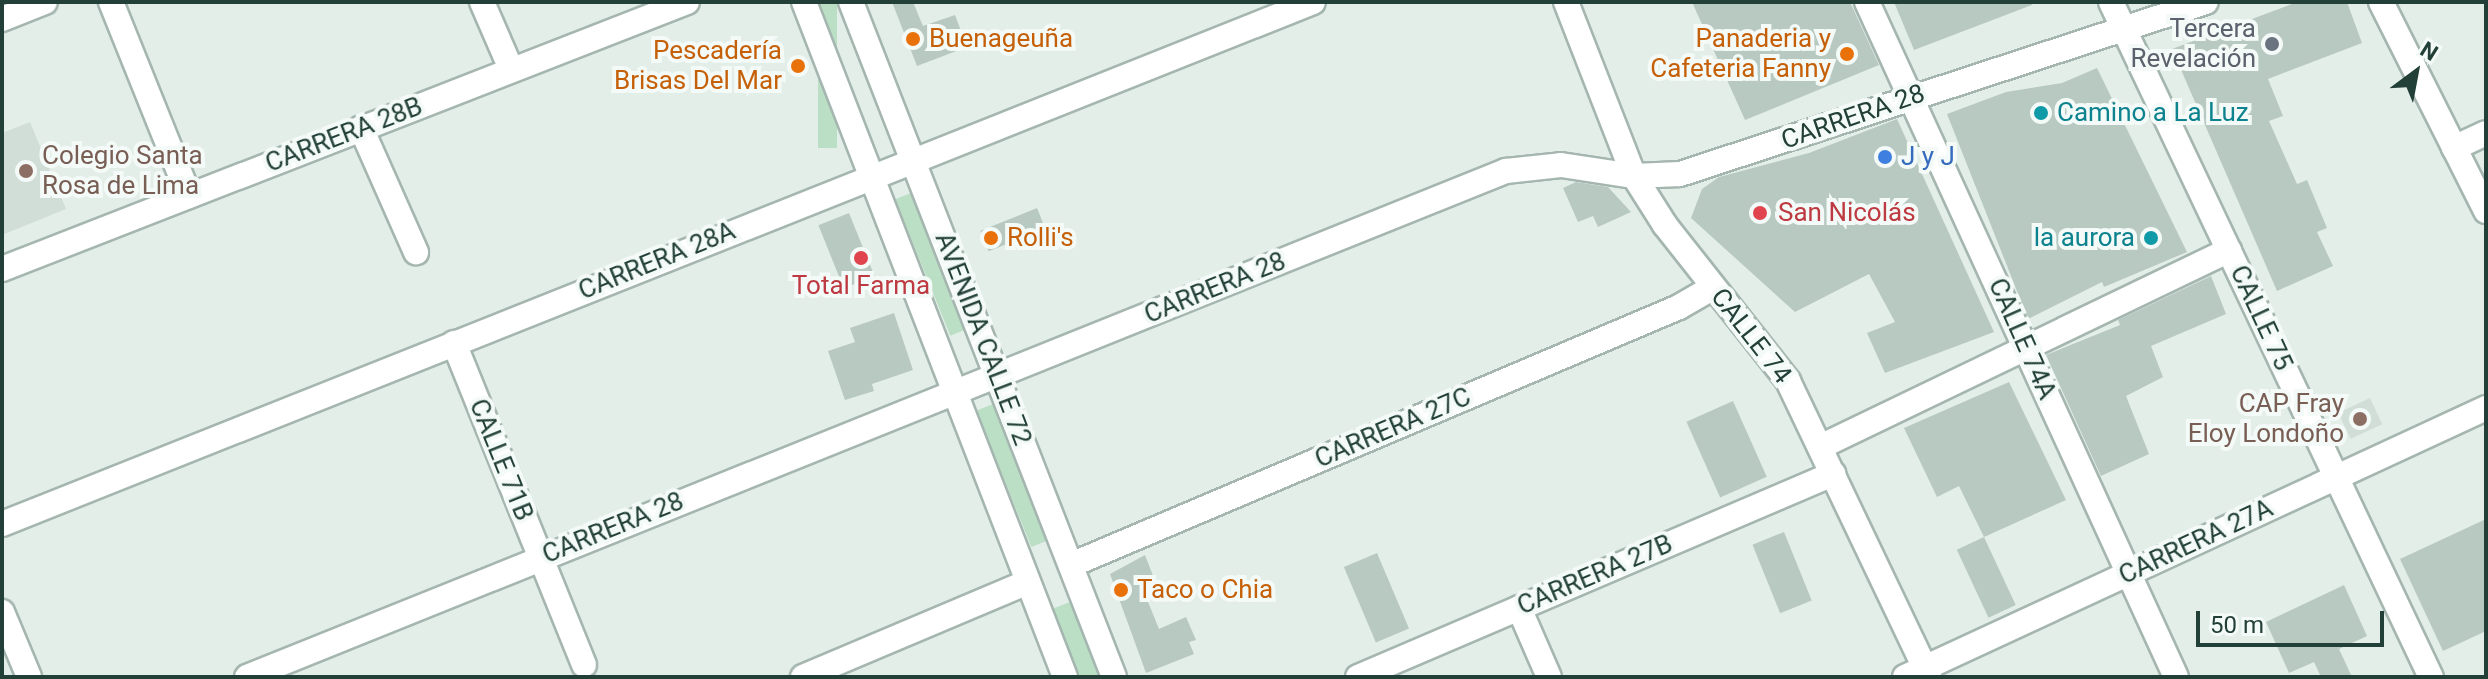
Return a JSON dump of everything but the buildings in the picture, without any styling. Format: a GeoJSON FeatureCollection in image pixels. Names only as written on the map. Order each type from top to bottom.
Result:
{"type":"FeatureCollection","features":[{"type":"Feature","properties":{"kind":"street"},"geometry":{"type":"LineString","coordinates":[[2,19],[45,2]]}},
{"type":"Feature","properties":{"kind":"street"},"geometry":{"type":"LineString","coordinates":[[111,2],[189,196]]}},
{"type":"Feature","properties":{"kind":"street"},"geometry":{"type":"LineString","coordinates":[[482,2],[511,69]]}},
{"type":"Feature","properties":{"kind":"street","name":"CARRERA 28B"},"geometry":{"type":"LineString","coordinates":[[2,269],[687,2]]}},
{"type":"Feature","properties":{"kind":"street","name":"AVENIDA CALLE 72"},"geometry":{"type":"LineString","coordinates":[[804,2],[1065,677]]}},
{"type":"Feature","properties":{"kind":"street","name":"AVENIDA CALLE 72"},"geometry":{"type":"LineString","coordinates":[[851,2],[1114,677]]}},
{"type":"Feature","properties":{"kind":"street","name":"CARRERA 28A"},"geometry":{"type":"LineString","coordinates":[[2,524],[871,175],[1313,2]]}},
{"type":"Feature","properties":{"kind":"street","name":"CALLE 74"},"geometry":{"type":"LineString","coordinates":[[1566,2],[1634,176],[1713,287],[1773,356],[1833,474],[1919,674]]}},
{"type":"Feature","properties":{"kind":"street","name":"CALLE 74A"},"geometry":{"type":"LineString","coordinates":[[1867,2],[1913,96],[2176,677]]}},
{"type":"Feature","properties":{"kind":"street","name":"CALLE 75"},"geometry":{"type":"LineString","coordinates":[[2111,2],[2431,677]]}},
{"type":"Feature","properties":{"kind":"street","name":"CARRERA 28"},"geometry":{"type":"LineString","coordinates":[[247,677],[1506,171],[1561,165],[1634,176],[1680,174],[2206,2]]}},
{"type":"Feature","properties":{"kind":"street"},"geometry":{"type":"LineString","coordinates":[[2381,2],[2486,211]]}},
{"type":"Feature","properties":{"kind":"street"},"geometry":{"type":"LineString","coordinates":[[361,128],[416,252]]}},
{"type":"Feature","properties":{"kind":"street"},"geometry":{"type":"LineString","coordinates":[[2454,148],[2486,133]]}},
{"type":"Feature","properties":{"kind":"street"},"geometry":{"type":"LineString","coordinates":[[1820,447],[2229,250]]}},
{"type":"Feature","properties":{"kind":"street","name":"CARRERA 27C"},"geometry":{"type":"LineString","coordinates":[[1071,565],[1679,307],[1713,287]]}},
{"type":"Feature","properties":{"kind":"street","name":"CALLE 71B"},"geometry":{"type":"LineString","coordinates":[[454,343],[584,665]]}},
{"type":"Feature","properties":{"kind":"street","name":"CARRERA 27A"},"geometry":{"type":"LineString","coordinates":[[1919,674],[2486,408]]}},
{"type":"Feature","properties":{"kind":"street","name":"CARRERA 27B"},"geometry":{"type":"LineString","coordinates":[[1358,677],[1833,474]]}},
{"type":"Feature","properties":{"kind":"street"},"geometry":{"type":"LineString","coordinates":[[803,677],[1028,582]]}},
{"type":"Feature","properties":{"kind":"street"},"geometry":{"type":"LineString","coordinates":[[1519,608],[1549,677]]}},
{"type":"Feature","properties":{"kind":"street"},"geometry":{"type":"LineString","coordinates":[[2,612],[29,677]]}},
{"type":"Feature","properties":{"kind":"shaded area","name":"Colegio Santa Rosa de Lima"},"geometry":{"type":"Polygon","coordinates":[[[30,122],[66,209],[2,235],[2,133],[30,122]]]}},
{"type":"Feature","properties":{"kind":"shaded area","name":"CAP Fray Eloy Londoño"},"geometry":{"type":"Polygon","coordinates":[[[2370,398],[2382,424],[2351,439],[2338,413],[2370,398]]]}},
{"type":"Feature","properties":{"kind":"green space"},"geometry":{"type":"Polygon","coordinates":[[[818,2],[837,2],[837,148],[818,148],[818,2]]]}},
{"type":"Feature","properties":{"kind":"green space"},"geometry":{"type":"Polygon","coordinates":[[[911,193],[966,329],[950,336],[895,199],[911,193]]]}},
{"type":"Feature","properties":{"kind":"green space"},"geometry":{"type":"Polygon","coordinates":[[[993,404],[1048,540],[1031,547],[976,411],[993,404]]]}},
{"type":"Feature","properties":{"kind":"green space"},"geometry":{"type":"Polygon","coordinates":[[[1070,602],[1099,677],[1080,677],[1053,608],[1070,602]]]}},
{"type":"Feature","properties":{"kind":"place","name":"Buenageuña"},"geometry":{"type":"Point","coordinates":[913,39]}},
{"type":"Feature","properties":{"kind":"place","name":"Tercera Revelación"},"geometry":{"type":"Point","coordinates":[2272,44]}},
{"type":"Feature","properties":{"kind":"place","name":"Panaderia y Cafeteria Fanny"},"geometry":{"type":"Point","coordinates":[1847,54]}},
{"type":"Feature","properties":{"kind":"place","name":"Pescadería Brisas Del Mar"},"geometry":{"type":"Point","coordinates":[798,66]}},
{"type":"Feature","properties":{"kind":"place","name":"Camino a La Luz"},"geometry":{"type":"Point","coordinates":[2041,113]}},
{"type":"Feature","properties":{"kind":"place","name":"J y J"},"geometry":{"type":"Point","coordinates":[1885,157]}},
{"type":"Feature","properties":{"kind":"place","name":"Colegio Santa Rosa de Lima"},"geometry":{"type":"Point","coordinates":[26,171]}},
{"type":"Feature","properties":{"kind":"place","name":"San Nicolás"},"geometry":{"type":"Point","coordinates":[1760,213]}},
{"type":"Feature","properties":{"kind":"place","name":"Rolli's"},"geometry":{"type":"Point","coordinates":[991,238]}},
{"type":"Feature","properties":{"kind":"place","name":"la aurora"},"geometry":{"type":"Point","coordinates":[2151,238]}},
{"type":"Feature","properties":{"kind":"place","name":"Total Farma"},"geometry":{"type":"Point","coordinates":[861,258]}},
{"type":"Feature","properties":{"kind":"place","name":"CAP Fray Eloy Londoño"},"geometry":{"type":"Point","coordinates":[2360,419]}},
{"type":"Feature","properties":{"kind":"place","name":"Taco o Chia"},"geometry":{"type":"Point","coordinates":[1121,590]}}]}
